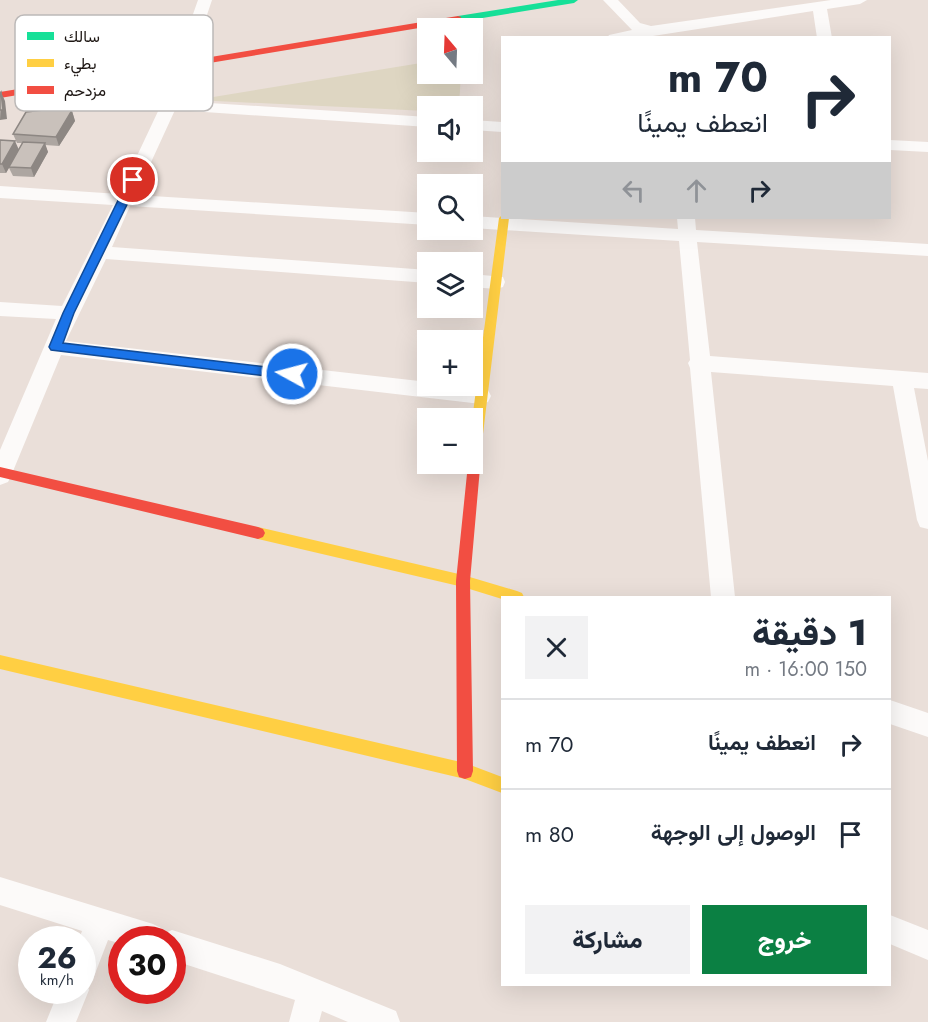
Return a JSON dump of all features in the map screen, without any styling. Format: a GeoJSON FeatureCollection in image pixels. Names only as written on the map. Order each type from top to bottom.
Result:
{"type":"FeatureCollection","features":[{"type":"Feature","properties":{"kind":"street"},"geometry":{"type":"LineString","coordinates":[[200,15],[205,0]]}},
{"type":"Feature","properties":{"kind":"street"},"geometry":{"type":"LineString","coordinates":[[213,60],[574,0]]}},
{"type":"Feature","properties":{"kind":"street"},"geometry":{"type":"LineString","coordinates":[[610,0],[635,26],[650,31]]}},
{"type":"Feature","properties":{"kind":"street"},"geometry":{"type":"LineString","coordinates":[[624,36],[650,31],[686,32],[860,0]]}},
{"type":"Feature","properties":{"kind":"street"},"geometry":{"type":"LineString","coordinates":[[819,6],[825,36]]}},
{"type":"Feature","properties":{"kind":"street"},"geometry":{"type":"LineString","coordinates":[[0,95],[15,93]]}},
{"type":"Feature","properties":{"kind":"street"},"geometry":{"type":"LineString","coordinates":[[213,108],[417,121]]}},
{"type":"Feature","properties":{"kind":"street"},"geometry":{"type":"LineString","coordinates":[[166,111],[100,252],[68,313],[1,473],[464,581],[514,596]]}},
{"type":"Feature","properties":{"kind":"street"},"geometry":{"type":"LineString","coordinates":[[483,126],[501,127]]}},
{"type":"Feature","properties":{"kind":"street"},"geometry":{"type":"LineString","coordinates":[[891,145],[928,147]]}},
{"type":"Feature","properties":{"kind":"street"},"geometry":{"type":"LineString","coordinates":[[0,192],[417,218]]}},
{"type":"Feature","properties":{"kind":"street"},"geometry":{"type":"LineString","coordinates":[[483,381],[504,220]]}},
{"type":"Feature","properties":{"kind":"street"},"geometry":{"type":"LineString","coordinates":[[483,221],[686,226],[928,250]]}},
{"type":"Feature","properties":{"kind":"street"},"geometry":{"type":"LineString","coordinates":[[686,226],[723,596]]}},
{"type":"Feature","properties":{"kind":"street"},"geometry":{"type":"LineString","coordinates":[[100,252],[417,276]]}},
{"type":"Feature","properties":{"kind":"street"},"geometry":{"type":"LineString","coordinates":[[483,281],[496,282]]}},
{"type":"Feature","properties":{"kind":"street"},"geometry":{"type":"LineString","coordinates":[[0,309],[68,313]]}},
{"type":"Feature","properties":{"kind":"street"},"geometry":{"type":"LineString","coordinates":[[55,347],[417,389]]}},
{"type":"Feature","properties":{"kind":"street"},"geometry":{"type":"LineString","coordinates":[[698,363],[928,381]]}},
{"type":"Feature","properties":{"kind":"street"},"geometry":{"type":"LineString","coordinates":[[902,379],[928,520]]}},
{"type":"Feature","properties":{"kind":"street"},"geometry":{"type":"LineString","coordinates":[[465,771],[464,581],[481,396]]}},
{"type":"Feature","properties":{"kind":"street"},"geometry":{"type":"LineString","coordinates":[[0,662],[465,771],[501,785]]}},
{"type":"Feature","properties":{"kind":"street"},"geometry":{"type":"LineString","coordinates":[[891,712],[928,725]]}},
{"type":"Feature","properties":{"kind":"street"},"geometry":{"type":"LineString","coordinates":[[0,891],[112,926]]}},
{"type":"Feature","properties":{"kind":"street"},"geometry":{"type":"LineString","coordinates":[[96,932],[100,922]]}},
{"type":"Feature","properties":{"kind":"street"},"geometry":{"type":"LineString","coordinates":[[891,930],[928,945]]}},
{"type":"Feature","properties":{"kind":"street"},"geometry":{"type":"LineString","coordinates":[[186,949],[280,979],[385,1022]]}},
{"type":"Feature","properties":{"kind":"street"},"geometry":{"type":"LineString","coordinates":[[304,1022],[312,992]]}},
{"type":"Feature","properties":{"kind":"street"},"geometry":{"type":"LineString","coordinates":[[61,1022],[68,1004]]}},
{"type":"Feature","properties":{"kind":"shaded area"},"geometry":{"type":"Polygon","coordinates":[[[417,64],[417,84],[460,84],[460,96],[417,96],[417,111],[213,101],[213,97],[417,64]]]}},
{"type":"Feature","properties":{"kind":"building"},"geometry":{"type":"Polygon","coordinates":[[[1,92],[3,110],[0,110],[1,92]]]}},
{"type":"Feature","properties":{"kind":"building"},"geometry":{"type":"Polygon","coordinates":[[[26,112],[71,112],[56,137],[13,134],[26,112]]]}},
{"type":"Feature","properties":{"kind":"building"},"geometry":{"type":"Polygon","coordinates":[[[0,140],[15,141],[2,164],[0,164],[0,140]]]}},
{"type":"Feature","properties":{"kind":"building"},"geometry":{"type":"Polygon","coordinates":[[[23,142],[45,143],[31,168],[9,167],[23,142]]]}},
{"type":"Feature","properties":{"kind":"traffic: fast"},"geometry":{"type":"LineString","coordinates":[[464,18],[574,0]]}},
{"type":"Feature","properties":{"kind":"traffic: slow"},"geometry":{"type":"LineString","coordinates":[[480,408],[504,219]]}},
{"type":"Feature","properties":{"kind":"traffic: slow"},"geometry":{"type":"LineString","coordinates":[[258,533],[463,581],[514,596]]}},
{"type":"Feature","properties":{"kind":"traffic: slow"},"geometry":{"type":"LineString","coordinates":[[0,662],[465,771],[501,785]]}},
{"type":"Feature","properties":{"kind":"traffic: jam"},"geometry":{"type":"LineString","coordinates":[[213,60],[417,26]]}},
{"type":"Feature","properties":{"kind":"traffic: jam"},"geometry":{"type":"LineString","coordinates":[[0,95],[15,93]]}},
{"type":"Feature","properties":{"kind":"traffic: jam"},"geometry":{"type":"LineString","coordinates":[[0,472],[258,533]]}},
{"type":"Feature","properties":{"kind":"traffic: jam"},"geometry":{"type":"LineString","coordinates":[[465,771],[463,581],[473,474]]}},
{"type":"Feature","properties":{"kind":"route"},"geometry":{"type":"LineString","coordinates":[[133,180],[100,252],[68,313],[55,347],[292,374]]}}]}
